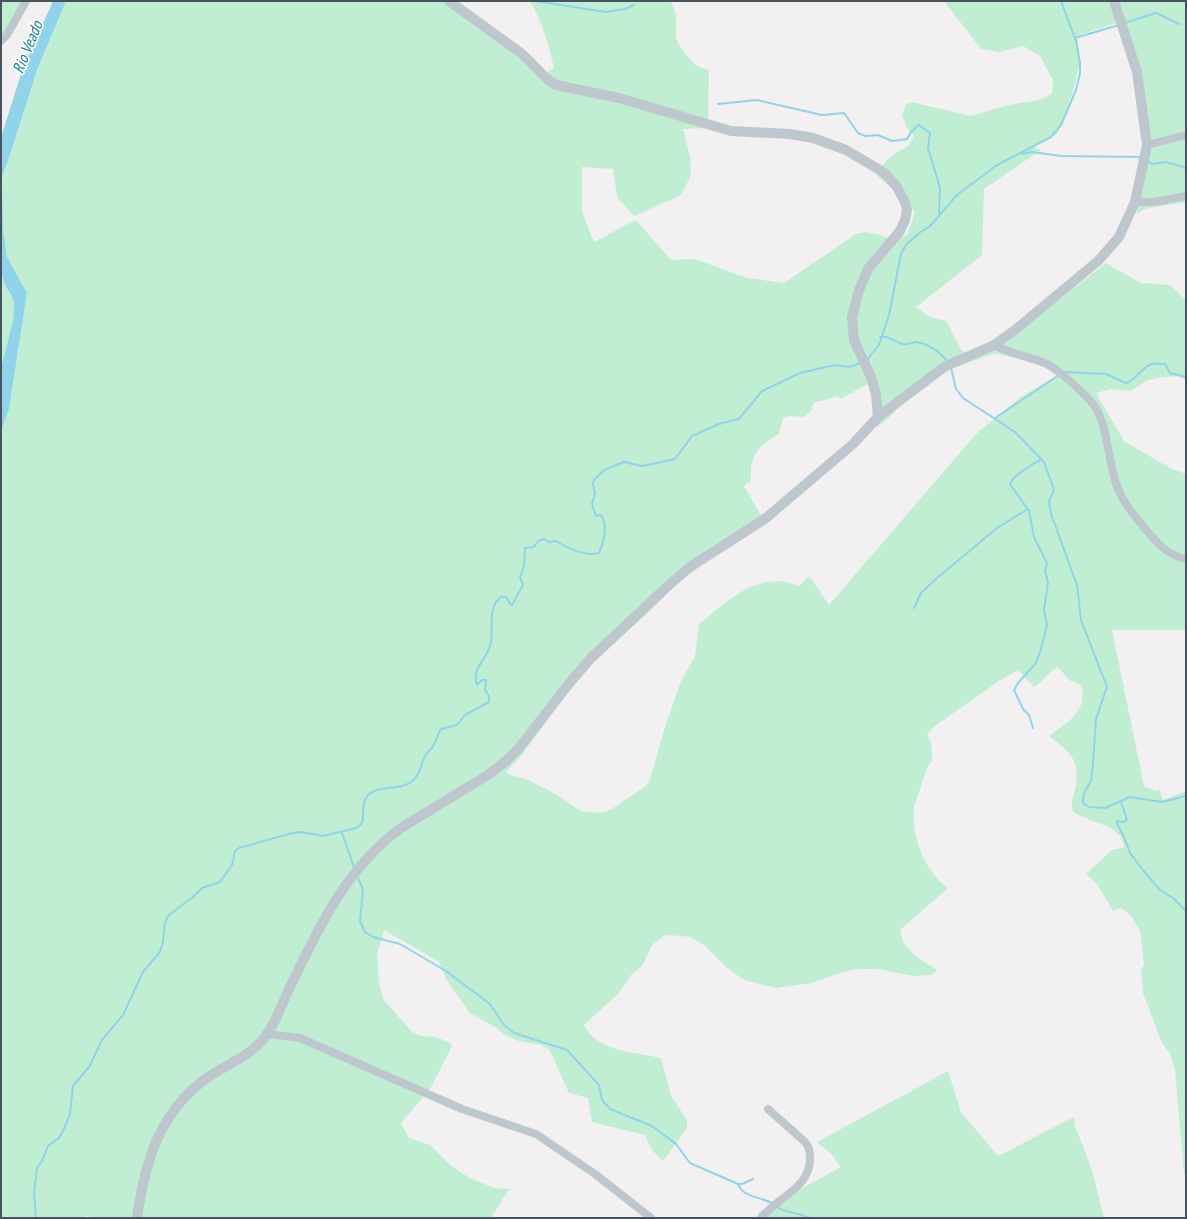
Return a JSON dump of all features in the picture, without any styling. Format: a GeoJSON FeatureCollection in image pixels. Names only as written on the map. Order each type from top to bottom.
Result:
{"type":"FeatureCollection","features":[{"type":"Feature","properties":{"kind":"street"},"geometry":{"type":"LineString","coordinates":[[1,41],[7,35],[26,1]]}},
{"type":"Feature","properties":{"kind":"street"},"geometry":{"type":"LineString","coordinates":[[449,1],[521,53],[547,79],[556,85],[619,98],[727,131],[790,134],[813,138],[846,150],[883,172],[898,187],[905,202],[906,210],[904,225],[868,270],[859,290],[852,317],[854,340],[871,377],[876,394],[878,417]]}},
{"type":"Feature","properties":{"kind":"street"},"geometry":{"type":"LineString","coordinates":[[137,1218],[152,1152],[157,1138],[172,1112],[195,1088],[244,1055],[267,1034],[313,940],[341,891],[352,874],[375,849],[401,828],[491,773],[507,760],[519,748],[591,658],[675,579],[690,567],[766,518],[853,444],[878,417],[944,366],[994,345],[1042,308],[1107,252],[1119,237],[1135,202],[1147,145],[1137,72],[1114,1]]}},
{"type":"Feature","properties":{"kind":"street"},"geometry":{"type":"LineString","coordinates":[[1147,145],[1186,135]]}},
{"type":"Feature","properties":{"kind":"street"},"geometry":{"type":"LineString","coordinates":[[1135,202],[1154,202],[1186,196]]}},
{"type":"Feature","properties":{"kind":"street"},"geometry":{"type":"LineString","coordinates":[[994,345],[1011,353],[1052,366],[1090,401],[1099,416],[1114,477],[1126,504],[1156,541],[1173,555],[1186,559]]}},
{"type":"Feature","properties":{"kind":"street"},"geometry":{"type":"LineString","coordinates":[[267,1034],[300,1038],[462,1109],[536,1134],[600,1178],[651,1218]]}},
{"type":"Feature","properties":{"kind":"street"},"geometry":{"type":"LineString","coordinates":[[761,1218],[781,1198],[802,1181],[811,1156],[809,1147],[805,1142],[768,1109]]}},
{"type":"Feature","properties":{"kind":"green space"},"geometry":{"type":"Polygon","coordinates":[[[1,1],[31,1],[9,38],[1,45],[1,1]]]}},
{"type":"Feature","properties":{"kind":"green space"},"geometry":{"type":"Polygon","coordinates":[[[66,1],[449,1],[507,42],[534,58],[545,73],[554,68],[545,34],[530,1],[670,1],[676,14],[676,37],[679,44],[695,64],[709,70],[708,128],[683,129],[690,157],[691,175],[681,195],[634,216],[617,197],[613,169],[582,167],[582,212],[594,242],[636,220],[671,260],[695,259],[747,278],[784,283],[856,234],[865,232],[877,234],[893,240],[907,235],[915,213],[906,199],[876,175],[888,159],[912,141],[914,136],[907,128],[902,115],[906,105],[911,102],[971,116],[1008,105],[1039,100],[1052,94],[1053,80],[1040,56],[1023,46],[999,52],[981,49],[944,1],[1186,1],[1186,202],[1144,209],[1137,214],[1146,117],[1119,22],[1077,36],[1080,61],[1074,88],[1057,134],[1034,147],[1041,150],[984,189],[982,255],[916,307],[930,317],[946,321],[960,348],[970,358],[998,348],[1106,263],[1141,283],[1170,285],[1186,300],[1186,380],[1177,376],[1158,378],[1148,380],[1131,391],[1111,389],[1096,393],[1124,441],[1170,468],[1186,474],[1186,630],[1112,630],[1144,786],[1156,791],[1160,790],[1163,800],[1186,791],[1186,1175],[1184,1174],[1175,1070],[1170,1053],[1162,1043],[1143,993],[1141,971],[1144,964],[1140,931],[1131,916],[1121,908],[1113,911],[1097,884],[1086,874],[1112,850],[1125,847],[1116,831],[1073,812],[1072,801],[1077,775],[1074,761],[1067,750],[1049,736],[1074,716],[1082,703],[1083,694],[1081,685],[1069,680],[1058,667],[1034,687],[1018,670],[999,681],[932,728],[927,735],[931,742],[932,760],[925,773],[914,809],[915,831],[917,842],[926,863],[940,881],[948,888],[900,930],[904,944],[908,949],[937,970],[932,975],[914,976],[878,969],[858,969],[842,972],[812,983],[776,988],[744,980],[726,967],[705,946],[691,937],[669,935],[664,936],[652,945],[642,966],[631,975],[618,994],[584,1025],[590,1034],[607,1046],[661,1058],[671,1096],[687,1120],[687,1128],[663,1161],[652,1150],[645,1135],[592,1122],[588,1098],[569,1093],[549,1049],[541,1045],[519,1041],[505,1035],[495,1027],[470,1013],[446,979],[439,962],[384,930],[377,955],[379,981],[383,999],[413,1033],[421,1036],[435,1037],[449,1042],[452,1046],[430,1089],[401,1123],[409,1138],[430,1145],[451,1166],[470,1178],[494,1188],[509,1189],[491,1218],[95,1218],[86,1216],[86,1218],[1,1218],[1,431],[9,409],[27,293],[7,257],[3,228],[2,176],[37,70],[66,1]],[[992,354],[951,369],[892,408],[895,412],[877,428],[876,412],[870,383],[840,399],[838,396],[814,402],[811,411],[804,417],[789,416],[783,418],[779,434],[765,443],[753,458],[751,481],[744,486],[766,524],[695,569],[675,585],[655,606],[594,662],[562,700],[521,756],[506,772],[528,780],[554,793],[581,811],[601,813],[612,809],[647,785],[650,780],[664,730],[681,681],[695,656],[699,624],[733,597],[745,590],[758,584],[771,582],[785,582],[799,586],[810,577],[829,605],[976,434],[1021,397],[1056,376],[1052,372],[1036,364],[998,354],[992,354]]]}},
{"type":"Feature","properties":{"kind":"green space"},"geometry":{"type":"Polygon","coordinates":[[[1,273],[6,287],[13,298],[14,306],[13,321],[1,368],[1,273]]]}},
{"type":"Feature","properties":{"kind":"green space"},"geometry":{"type":"Polygon","coordinates":[[[948,1071],[961,1112],[998,1156],[1074,1117],[1075,1126],[1092,1170],[1104,1218],[757,1217],[759,1212],[841,1167],[832,1155],[817,1142],[948,1071]]]}},
{"type":"Feature","properties":{"kind":"water"},"geometry":{"type":"Polygon","coordinates":[[[53,1],[66,1],[37,70],[2,176],[3,228],[7,257],[27,293],[9,409],[1,431],[1,368],[13,321],[14,306],[13,298],[6,287],[1,273],[1,137],[23,68],[53,1]]]}},
{"type":"Feature","properties":{"kind":"waterway"},"geometry":{"type":"LineString","coordinates":[[535,1],[606,12],[625,9],[634,5]]}},
{"type":"Feature","properties":{"kind":"waterway"},"geometry":{"type":"LineString","coordinates":[[867,360],[879,345],[889,315],[901,254],[906,245],[919,233],[930,226],[957,195],[997,165],[1051,137],[1061,125],[1076,90],[1080,73],[1080,63],[1076,41],[1061,1]]}},
{"type":"Feature","properties":{"kind":"waterway"},"geometry":{"type":"LineString","coordinates":[[1125,23],[1156,13],[1179,24]]}},
{"type":"Feature","properties":{"kind":"waterway"},"geometry":{"type":"LineString","coordinates":[[1075,38],[1119,25]]}},
{"type":"Feature","properties":{"kind":"waterway"},"geometry":{"type":"LineString","coordinates":[[718,104],[757,100],[822,115],[844,113],[858,133],[865,136],[878,135],[892,141],[907,139],[911,132],[919,125],[930,133],[928,148],[940,188],[939,214]]}},
{"type":"Feature","properties":{"kind":"waterway"},"geometry":{"type":"LineString","coordinates":[[1022,154],[1032,152],[1061,156],[1141,157]]}},
{"type":"Feature","properties":{"kind":"waterway"},"geometry":{"type":"LineString","coordinates":[[1147,160],[1152,164],[1166,162],[1186,168]]}},
{"type":"Feature","properties":{"kind":"waterway"},"geometry":{"type":"LineString","coordinates":[[880,337],[887,337],[904,344],[916,342],[925,345],[938,352],[948,362]]}},
{"type":"Feature","properties":{"kind":"waterway"},"geometry":{"type":"LineString","coordinates":[[36,1218],[34,1193],[37,1168],[42,1161],[48,1146],[59,1138],[63,1131],[70,1114],[73,1086],[89,1067],[102,1040],[123,1015],[143,972],[160,952],[163,942],[165,922],[169,915],[193,897],[202,888],[220,882],[232,865],[235,851],[239,848],[292,833],[302,832],[323,836],[356,828],[362,822],[364,802],[370,793],[381,789],[400,787],[406,785],[414,779],[418,774],[425,756],[434,744],[441,729],[457,725],[465,715],[489,702],[489,696],[485,690],[486,680],[482,680],[477,685],[477,669],[490,646],[492,613],[496,602],[501,597],[506,597],[512,605],[523,585],[520,577],[524,566],[525,548],[534,547],[538,541],[544,539],[549,542],[556,541],[571,549],[583,553],[599,553],[604,539],[605,529],[601,515],[596,516],[592,504],[595,493],[593,485],[594,480],[604,470],[624,462],[642,466],[675,459],[692,436],[719,424],[739,419],[762,391],[800,373],[835,365],[849,367],[861,363]]}},
{"type":"Feature","properties":{"kind":"waterway"},"geometry":{"type":"LineString","coordinates":[[1064,372],[1106,374],[1126,383],[1148,366],[1153,364],[1165,364],[1170,373],[1186,377]]}},
{"type":"Feature","properties":{"kind":"waterway"},"geometry":{"type":"LineString","coordinates":[[951,368],[956,389],[963,398],[1015,432],[1044,462],[1054,490],[1049,501],[1051,514],[1077,585],[1081,620],[1107,687],[1096,719],[1091,781],[1084,793],[1083,803],[1089,807],[1105,808],[1130,797],[1162,802],[1186,796]]}},
{"type":"Feature","properties":{"kind":"waterway"},"geometry":{"type":"LineString","coordinates":[[995,418],[1059,375]]}},
{"type":"Feature","properties":{"kind":"waterway"},"geometry":{"type":"LineString","coordinates":[[1033,728],[1029,715],[1023,709],[1014,690],[1018,683],[1036,663],[1041,649],[1047,625],[1044,610],[1048,582],[1045,571],[1047,563],[1034,537],[1029,511],[1010,484],[1019,473],[1042,459]]}},
{"type":"Feature","properties":{"kind":"waterway"},"geometry":{"type":"LineString","coordinates":[[914,608],[921,593],[937,578],[997,528],[1028,509]]}},
{"type":"Feature","properties":{"kind":"waterway"},"geometry":{"type":"LineString","coordinates":[[1121,802],[1127,820],[1123,822],[1117,821],[1117,824],[1130,853],[1160,890],[1173,898],[1186,911]]}},
{"type":"Feature","properties":{"kind":"waterway"},"geometry":{"type":"LineString","coordinates":[[342,833],[354,867]]}},
{"type":"Feature","properties":{"kind":"waterway"},"geometry":{"type":"LineString","coordinates":[[358,878],[363,890],[360,921],[365,932],[373,937],[400,944],[446,971],[490,1004],[504,1025],[514,1033],[567,1050],[599,1085],[602,1100],[610,1109],[652,1126],[676,1144],[690,1163],[738,1184],[742,1184],[753,1179]]}},
{"type":"Feature","properties":{"kind":"waterway"},"geometry":{"type":"LineString","coordinates":[[738,1184],[740,1189],[744,1192],[773,1204]]}},
{"type":"Feature","properties":{"kind":"waterway"},"geometry":{"type":"LineString","coordinates":[[777,1207],[809,1218]]}},
{"type":"Feature","properties":{"kind":"water label","name":"Rio Veado"},"geometry":{"type":"Point","coordinates":[27,47]}}]}
